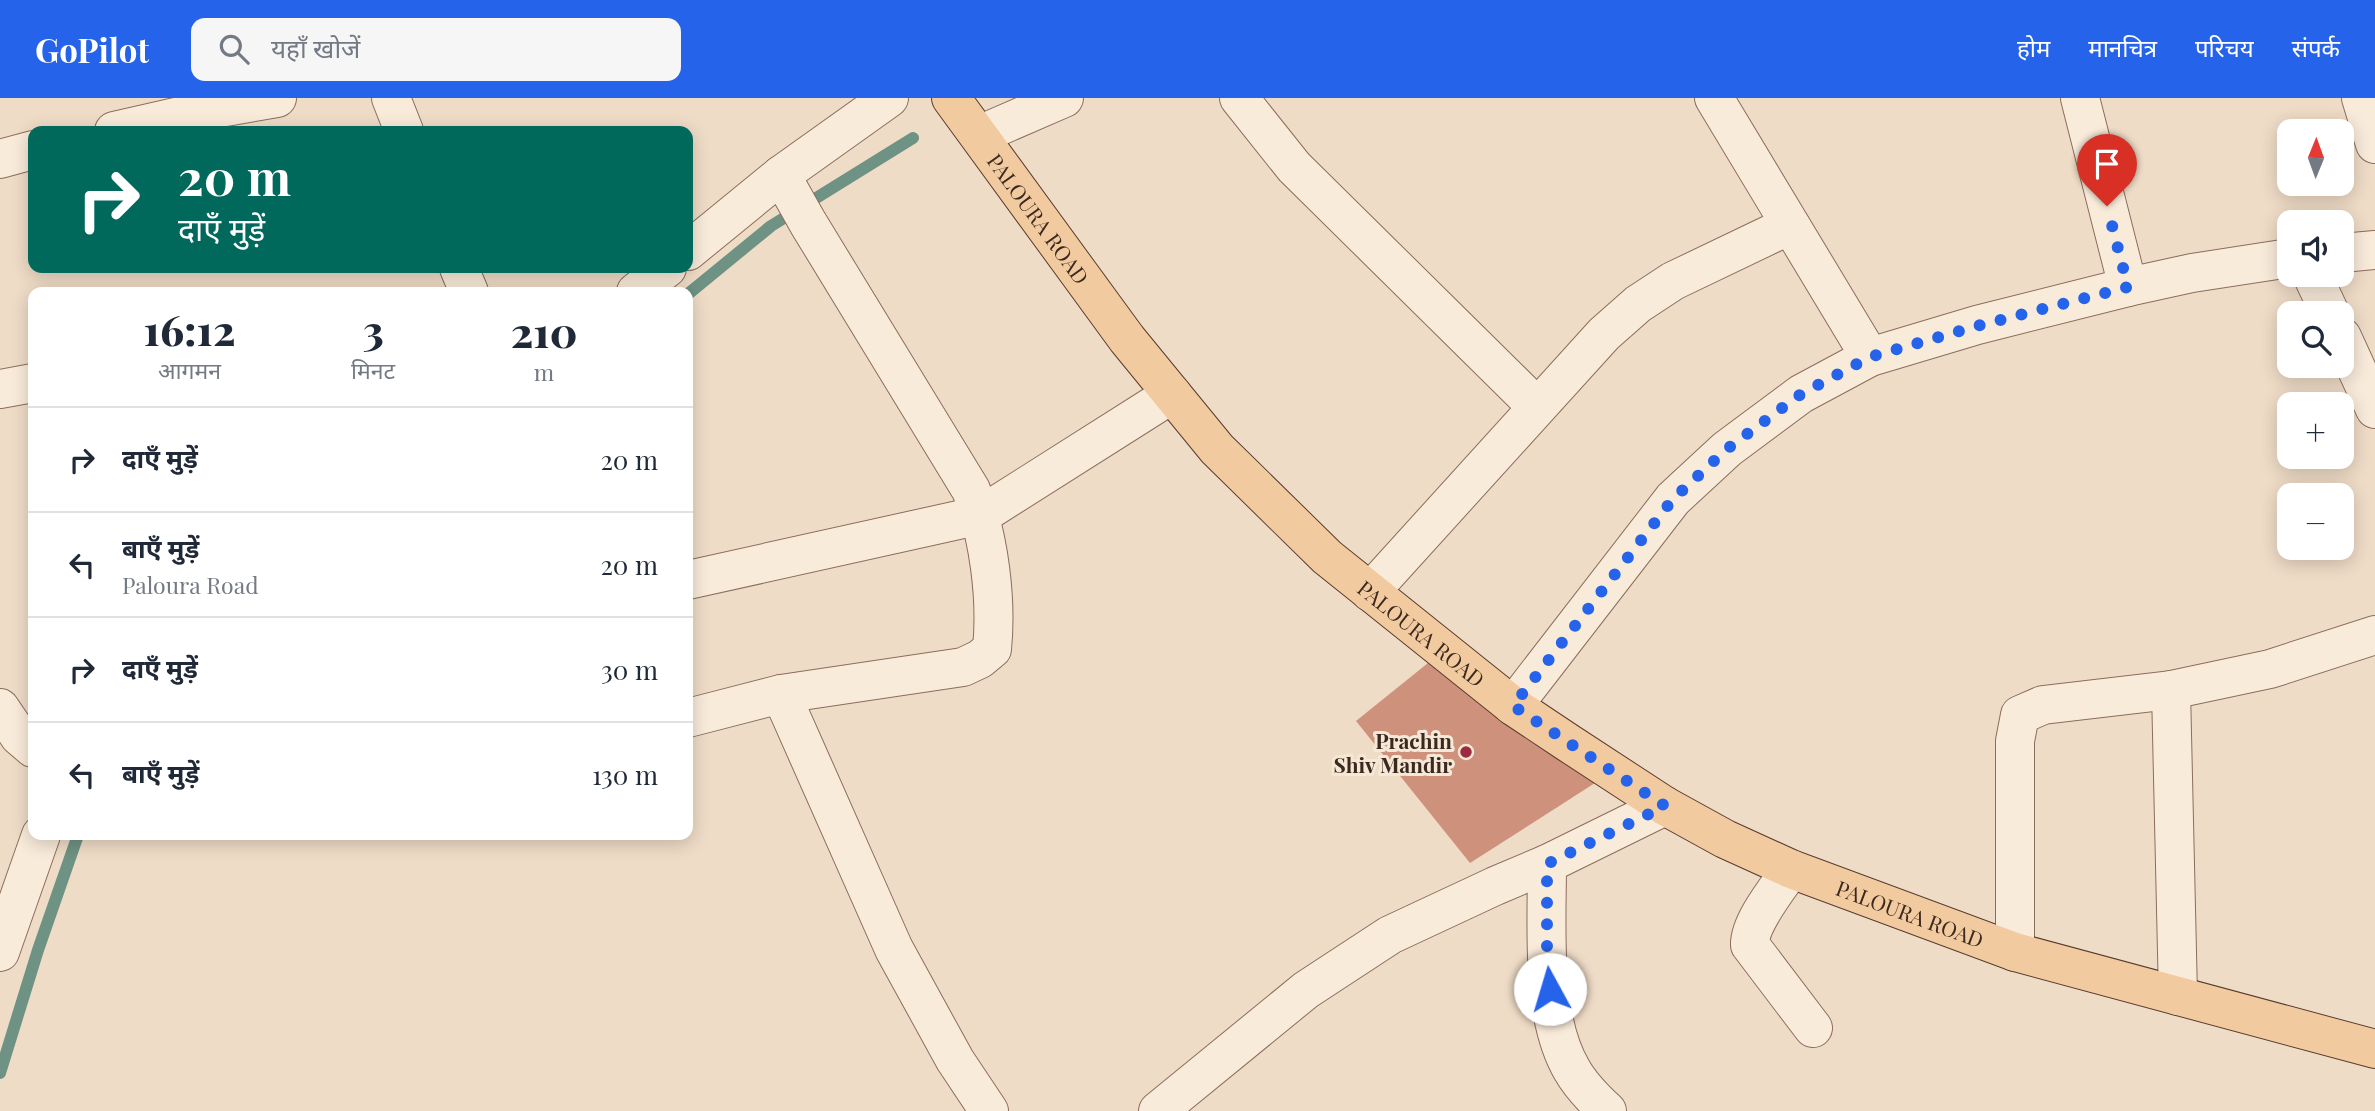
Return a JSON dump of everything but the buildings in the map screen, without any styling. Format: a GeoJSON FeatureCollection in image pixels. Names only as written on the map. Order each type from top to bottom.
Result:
{"type":"FeatureCollection","features":[{"type":"Feature","properties":{"kind":"main road","name":"PALOURA ROAD"},"geometry":{"type":"LineString","coordinates":[[951,98],[1127,339],[1217,449],[1327,557],[1513,706],[1665,806],[1725,839],[1791,869],[2015,952],[2375,1049]]}},
{"type":"Feature","properties":{"kind":"street"},"geometry":{"type":"LineString","coordinates":[[136,126],[277,98]]}},
{"type":"Feature","properties":{"kind":"street"},"geometry":{"type":"LineString","coordinates":[[391,98],[402,126]]}},
{"type":"Feature","properties":{"kind":"street"},"geometry":{"type":"LineString","coordinates":[[693,248],[793,197],[889,98]]}},
{"type":"Feature","properties":{"kind":"street"},"geometry":{"type":"LineString","coordinates":[[979,135],[1064,98]]}},
{"type":"Feature","properties":{"kind":"street"},"geometry":{"type":"LineString","coordinates":[[1239,98],[1294,167],[1537,407]]}},
{"type":"Feature","properties":{"kind":"street"},"geometry":{"type":"LineString","coordinates":[[1714,98],[1870,357]]}},
{"type":"Feature","properties":{"kind":"street"},"geometry":{"type":"LineString","coordinates":[[2080,98],[2128,287]]}},
{"type":"Feature","properties":{"kind":"street"},"geometry":{"type":"LineString","coordinates":[[2361,98],[2375,144]]}},
{"type":"Feature","properties":{"kind":"street"},"geometry":{"type":"LineString","coordinates":[[0,159],[28,151]]}},
{"type":"Feature","properties":{"kind":"street"},"geometry":{"type":"LineString","coordinates":[[693,717],[781,694],[963,667],[980,659],[992,649],[993,609],[986,541],[981,515],[971,490],[793,197]]}},
{"type":"Feature","properties":{"kind":"street"},"geometry":{"type":"LineString","coordinates":[[1370,592],[1604,334],[1638,304],[1673,281],[1790,225]]}},
{"type":"Feature","properties":{"kind":"street"},"geometry":{"type":"LineString","coordinates":[[2354,252],[2375,250]]}},
{"type":"Feature","properties":{"kind":"street"},"geometry":{"type":"LineString","coordinates":[[1513,706],[1673,499],[1727,449],[1801,394],[1870,357],[1977,326],[2128,287],[2192,273],[2277,260]]}},
{"type":"Feature","properties":{"kind":"street"},"geometry":{"type":"LineString","coordinates":[[642,287],[661,273]]}},
{"type":"Feature","properties":{"kind":"street"},"geometry":{"type":"LineString","coordinates":[[2354,363],[2375,409]]}},
{"type":"Feature","properties":{"kind":"street"},"geometry":{"type":"LineString","coordinates":[[0,389],[28,384]]}},
{"type":"Feature","properties":{"kind":"street"},"geometry":{"type":"LineString","coordinates":[[693,579],[981,515],[1172,394]]}},
{"type":"Feature","properties":{"kind":"street"},"geometry":{"type":"LineString","coordinates":[[2015,952],[2015,741],[2020,715],[2043,705],[2171,690],[2270,668],[2375,635]]}},
{"type":"Feature","properties":{"kind":"street"},"geometry":{"type":"LineString","coordinates":[[2171,690],[2178,996]]}},
{"type":"Feature","properties":{"kind":"street"},"geometry":{"type":"LineString","coordinates":[[781,694],[894,949],[955,1060],[989,1111]]}},
{"type":"Feature","properties":{"kind":"street"},"geometry":{"type":"LineString","coordinates":[[0,708],[19,736],[28,744]]}},
{"type":"Feature","properties":{"kind":"street"},"geometry":{"type":"LineString","coordinates":[[1158,1111],[1306,990],[1354,958],[1403,929],[1547,864],[1665,806]]}},
{"type":"Feature","properties":{"kind":"street"},"geometry":{"type":"LineString","coordinates":[[0,952],[39,840]]}},
{"type":"Feature","properties":{"kind":"street"},"geometry":{"type":"LineString","coordinates":[[1547,864],[1547,956],[1555,1021],[1572,1069],[1590,1095],[1607,1111]]}},
{"type":"Feature","properties":{"kind":"street"},"geometry":{"type":"LineString","coordinates":[[1791,869],[1754,926],[1749,937],[1750,945],[1813,1028]]}},
{"type":"Feature","properties":{"kind":"waterway"},"geometry":{"type":"LineString","coordinates":[[693,290],[771,226],[913,138]]}},
{"type":"Feature","properties":{"kind":"waterway"},"geometry":{"type":"LineString","coordinates":[[0,1073],[38,950],[76,840]]}},
{"type":"Feature","properties":{"kind":"place","name":"Prachin Shiv Mandir"},"geometry":{"type":"Point","coordinates":[1466,752]}},
{"type":"Feature","properties":{"kind":"route"},"geometry":{"type":"LineString","coordinates":[[1550,989],[1547,956],[1547,864],[1665,806],[1513,706],[1673,499],[1727,449],[1801,394],[1870,357],[2128,287],[2107,206]]}}]}
